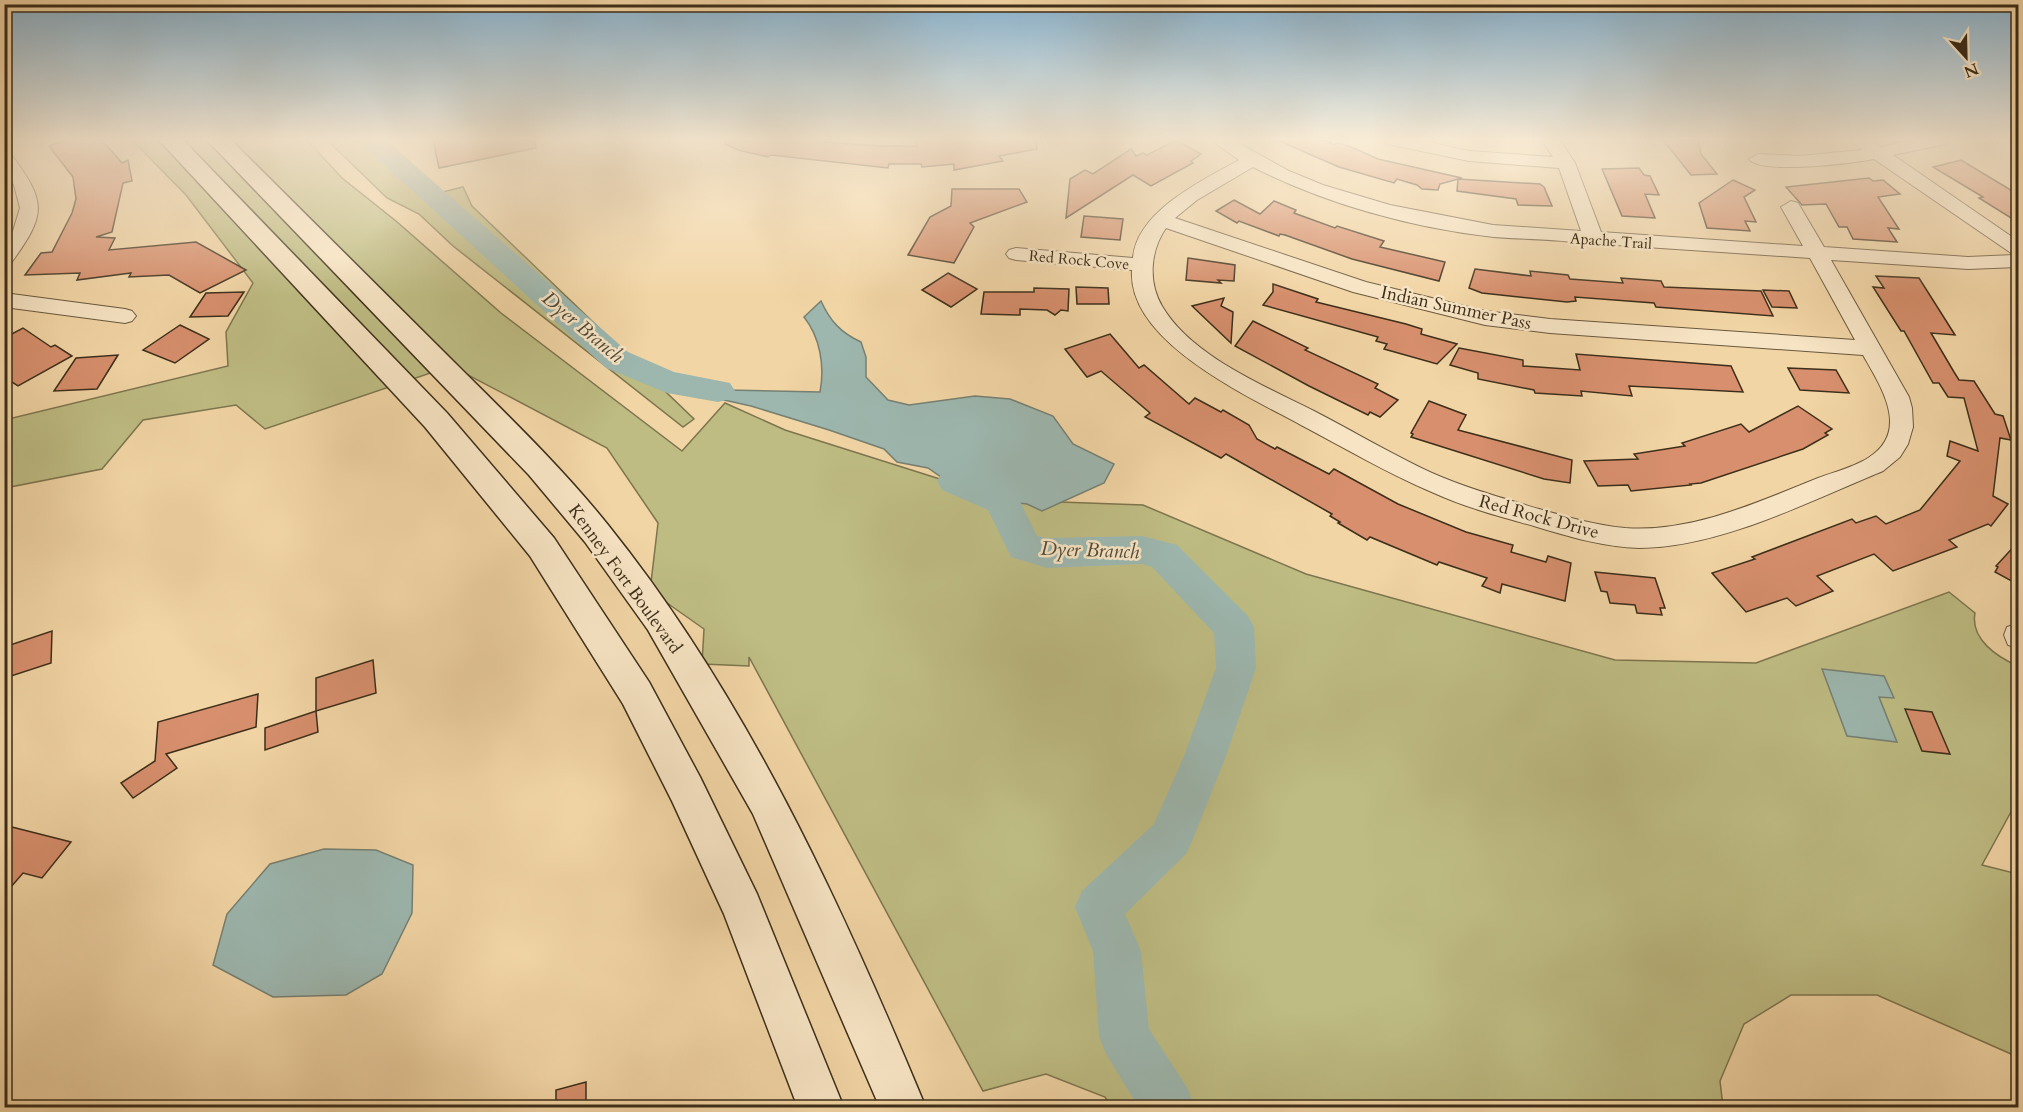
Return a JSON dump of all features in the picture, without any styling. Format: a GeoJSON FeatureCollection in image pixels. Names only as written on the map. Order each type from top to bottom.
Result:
{"type":"FeatureCollection","features":[{"type":"Feature","properties":{"kind":"main road"},"geometry":{"type":"LineString","coordinates":[[219,192],[436,420],[542,547],[636,693],[686,789],[742,908],[821,1107]]}},
{"type":"Feature","properties":{"kind":"main road","name":"Kenney Fort Boulevard"},"geometry":{"type":"LineString","coordinates":[[269,192],[540,467],[596,533],[660,620],[767,801],[903,1107]]}},
{"type":"Feature","properties":{"kind":"street"},"geometry":{"type":"LineString","coordinates":[[4,259],[22,232],[30,204],[27,192]]}},
{"type":"Feature","properties":{"kind":"street","name":"Red Rock Drive"},"geometry":{"type":"LineString","coordinates":[[1200,192],[1162,220],[1149,240],[1142,265],[1144,287],[1158,315],[1173,334],[1215,369],[1442,487],[1473,499],[1575,530],[1640,538],[1688,533],[1763,508],[1884,460],[1901,440],[1904,415],[1898,397],[1791,207]]}},
{"type":"Feature","properties":{"kind":"street","name":"Apache Trail"},"geometry":{"type":"LineString","coordinates":[[1334,192],[1416,217],[1493,231],[1594,240],[1968,263],[2019,261]]}},
{"type":"Feature","properties":{"kind":"street"},"geometry":{"type":"LineString","coordinates":[[1577,192],[1594,240]]}},
{"type":"Feature","properties":{"kind":"street"},"geometry":{"type":"LineString","coordinates":[[1935,192],[2019,249]]}},
{"type":"Feature","properties":{"kind":"street","name":"Indian Summer Pass"},"geometry":{"type":"LineString","coordinates":[[1162,220],[1360,287],[1485,318],[1550,326],[1870,348]]}},
{"type":"Feature","properties":{"kind":"street","name":"Red Rock Cove"},"geometry":{"type":"LineString","coordinates":[[1016,254],[1142,265]]}},
{"type":"Feature","properties":{"kind":"street"},"geometry":{"type":"LineString","coordinates":[[4,300],[125,316]]}},
{"type":"Feature","properties":{"kind":"shaded area"},"geometry":{"type":"Polygon","coordinates":[[[183,192],[359,192],[501,313],[682,451],[725,403],[785,430],[943,480],[1060,502],[1143,505],[1306,574],[1615,660],[1756,663],[1949,592],[1975,613],[1977,631],[1987,646],[2002,658],[2018,666],[2018,799],[1982,865],[2018,874],[2018,1057],[1877,995],[1791,995],[1744,1024],[1720,1081],[1723,1107],[1111,1107],[1105,1097],[1046,1074],[983,1091],[749,657],[749,666],[702,664],[704,629],[650,591],[658,523],[607,448],[451,366],[265,429],[236,405],[143,420],[102,469],[5,488],[4,420],[228,366],[226,332],[253,283],[183,192]]]}},
{"type":"Feature","properties":{"kind":"shaded area"},"geometry":{"type":"Polygon","coordinates":[[[381,192],[433,192],[435,194],[465,192],[472,206],[694,419],[683,427],[453,246],[419,214],[387,198],[381,192]]]}},
{"type":"Feature","properties":{"kind":"water"},"geometry":{"type":"Polygon","coordinates":[[[821,301],[837,326],[861,342],[866,357],[866,377],[888,400],[909,405],[975,396],[1010,399],[1053,416],[1073,444],[1114,464],[1104,483],[1042,511],[1027,504],[1002,501],[954,486],[928,468],[897,462],[884,449],[829,430],[751,406],[679,390],[667,382],[699,383],[726,390],[820,392],[822,372],[820,352],[814,334],[804,317],[821,301]]]}},
{"type":"Feature","properties":{"kind":"water"},"geometry":{"type":"Polygon","coordinates":[[[1822,669],[1884,676],[1894,698],[1879,697],[1897,742],[1847,736],[1822,669]]]}},
{"type":"Feature","properties":{"kind":"water"},"geometry":{"type":"Polygon","coordinates":[[[324,849],[376,850],[413,865],[412,913],[382,974],[346,995],[273,997],[213,965],[227,914],[270,864],[324,849]]]}},
{"type":"Feature","properties":{"kind":"building"},"geometry":{"type":"Polygon","coordinates":[[[75,192],[121,192],[112,232],[96,237],[115,238],[109,250],[196,242],[246,270],[200,293],[169,275],[129,277],[131,273],[77,280],[80,273],[25,275],[41,253],[52,252],[72,213],[76,199],[75,192]]]}},
{"type":"Feature","properties":{"kind":"building"},"geometry":{"type":"Polygon","coordinates":[[[952,192],[1021,192],[1027,202],[970,223],[974,227],[954,263],[908,255],[930,217],[951,206],[952,192]]]}},
{"type":"Feature","properties":{"kind":"building"},"geometry":{"type":"Polygon","coordinates":[[[1069,192],[1107,192],[1066,218],[1069,192]]]}},
{"type":"Feature","properties":{"kind":"building"},"geometry":{"type":"Polygon","coordinates":[[[1464,192],[1546,192],[1552,206],[1518,205],[1516,199],[1464,192]]]}},
{"type":"Feature","properties":{"kind":"building"},"geometry":{"type":"Polygon","coordinates":[[[1612,192],[1658,192],[1659,195],[1645,194],[1655,218],[1622,216],[1612,192]]]}},
{"type":"Feature","properties":{"kind":"building"},"geometry":{"type":"Polygon","coordinates":[[[1715,192],[1752,192],[1744,197],[1756,222],[1745,221],[1750,231],[1707,228],[1699,203],[1715,192]]]}},
{"type":"Feature","properties":{"kind":"building"},"geometry":{"type":"Polygon","coordinates":[[[1790,192],[1897,192],[1900,194],[1878,197],[1899,229],[1888,228],[1897,242],[1853,239],[1847,227],[1839,227],[1826,204],[1802,205],[1790,192]]]}},
{"type":"Feature","properties":{"kind":"building"},"geometry":{"type":"Polygon","coordinates":[[[1974,192],[2014,192],[2019,195],[2019,223],[1979,198],[1983,197],[1974,192]]]}},
{"type":"Feature","properties":{"kind":"building"},"geometry":{"type":"Polygon","coordinates":[[[1234,200],[1260,214],[1274,201],[1296,210],[1294,213],[1335,228],[1337,226],[1384,241],[1380,247],[1445,262],[1439,281],[1352,259],[1285,235],[1280,234],[1279,236],[1239,221],[1237,223],[1216,211],[1234,200]]]}},
{"type":"Feature","properties":{"kind":"building"},"geometry":{"type":"Polygon","coordinates":[[[1084,216],[1123,219],[1120,240],[1081,237],[1084,216]]]}},
{"type":"Feature","properties":{"kind":"building"},"geometry":{"type":"Polygon","coordinates":[[[1188,258],[1235,265],[1234,281],[1218,280],[1221,283],[1186,280],[1188,258]]]}},
{"type":"Feature","properties":{"kind":"building"},"geometry":{"type":"Polygon","coordinates":[[[1475,269],[1531,276],[1530,271],[1568,275],[1570,279],[1623,283],[1621,278],[1661,281],[1664,287],[1761,291],[1773,316],[1656,307],[1654,303],[1575,297],[1576,301],[1567,302],[1482,293],[1469,288],[1475,269]]]}},
{"type":"Feature","properties":{"kind":"building"},"geometry":{"type":"Polygon","coordinates":[[[948,273],[977,289],[951,307],[922,290],[948,273]]]}},
{"type":"Feature","properties":{"kind":"building"},"geometry":{"type":"Polygon","coordinates":[[[1876,276],[1919,278],[1955,335],[1931,333],[1954,372],[1959,380],[1974,381],[1995,414],[2003,416],[2011,440],[2000,438],[1993,496],[2008,504],[1991,526],[1988,524],[1949,540],[1957,547],[1893,571],[1874,554],[1817,576],[1833,591],[1796,606],[1787,598],[1746,612],[1712,573],[1755,559],[1752,557],[1852,519],[1856,523],[1876,516],[1886,524],[1920,510],[1960,461],[1947,456],[1950,441],[1978,451],[1964,398],[1948,397],[1939,383],[1933,383],[1904,331],[1901,331],[1873,287],[1884,288],[1876,276]]]}},
{"type":"Feature","properties":{"kind":"building"},"geometry":{"type":"Polygon","coordinates":[[[1273,284],[1318,299],[1316,302],[1406,324],[1422,329],[1421,334],[1457,344],[1437,364],[1384,349],[1387,344],[1376,341],[1378,337],[1263,305],[1273,292],[1273,284]]]}},
{"type":"Feature","properties":{"kind":"building"},"geometry":{"type":"Polygon","coordinates":[[[1076,287],[1108,288],[1109,304],[1077,304],[1076,287]]]}},
{"type":"Feature","properties":{"kind":"building"},"geometry":{"type":"Polygon","coordinates":[[[1034,288],[1069,289],[1068,311],[1061,310],[1055,315],[1047,310],[1020,309],[1020,315],[981,314],[984,292],[1034,292],[1034,288]]]}},
{"type":"Feature","properties":{"kind":"building"},"geometry":{"type":"Polygon","coordinates":[[[1763,290],[1789,291],[1797,308],[1772,307],[1763,290]]]}},
{"type":"Feature","properties":{"kind":"building"},"geometry":{"type":"Polygon","coordinates":[[[244,292],[228,316],[190,317],[206,293],[244,292]]]}},
{"type":"Feature","properties":{"kind":"building"},"geometry":{"type":"Polygon","coordinates":[[[1224,298],[1221,306],[1233,312],[1231,343],[1192,306],[1224,298]]]}},
{"type":"Feature","properties":{"kind":"building"},"geometry":{"type":"Polygon","coordinates":[[[1253,321],[1308,348],[1305,350],[1378,384],[1375,388],[1398,400],[1380,417],[1370,412],[1368,415],[1235,346],[1253,321]]]}},
{"type":"Feature","properties":{"kind":"building"},"geometry":{"type":"Polygon","coordinates":[[[180,325],[209,339],[175,363],[143,350],[180,325]]]}},
{"type":"Feature","properties":{"kind":"building"},"geometry":{"type":"Polygon","coordinates":[[[23,328],[51,347],[55,345],[72,356],[18,386],[4,377],[4,338],[23,328]]]}},
{"type":"Feature","properties":{"kind":"building"},"geometry":{"type":"Polygon","coordinates":[[[1110,334],[1139,368],[1144,365],[1189,404],[1195,398],[1221,412],[1223,410],[1249,425],[1257,439],[1275,449],[1277,447],[1329,474],[1334,469],[1398,504],[1466,532],[1513,545],[1511,552],[1546,562],[1548,556],[1571,563],[1565,601],[1502,584],[1500,593],[1482,586],[1487,578],[1439,562],[1437,565],[1370,537],[1367,540],[1338,523],[1340,522],[1330,516],[1332,514],[1226,454],[1221,458],[1145,417],[1150,413],[1101,371],[1087,377],[1065,349],[1110,334]]]}},
{"type":"Feature","properties":{"kind":"building"},"geometry":{"type":"Polygon","coordinates":[[[1459,348],[1523,360],[1523,366],[1580,370],[1576,354],[1731,366],[1743,392],[1629,386],[1632,396],[1581,391],[1582,396],[1535,393],[1534,390],[1478,379],[1478,373],[1450,365],[1459,348]]]}},
{"type":"Feature","properties":{"kind":"building"},"geometry":{"type":"Polygon","coordinates":[[[118,355],[97,389],[54,391],[76,358],[118,355]]]}},
{"type":"Feature","properties":{"kind":"building"},"geometry":{"type":"Polygon","coordinates":[[[1788,368],[1836,370],[1849,393],[1800,390],[1788,368]]]}},
{"type":"Feature","properties":{"kind":"building"},"geometry":{"type":"Polygon","coordinates":[[[1429,401],[1466,415],[1458,430],[1572,460],[1570,483],[1544,479],[1411,437],[1429,401]]]}},
{"type":"Feature","properties":{"kind":"building"},"geometry":{"type":"Polygon","coordinates":[[[1798,406],[1832,429],[1825,433],[1828,435],[1803,449],[1701,483],[1631,491],[1628,485],[1598,486],[1584,461],[1638,459],[1634,454],[1685,446],[1682,443],[1741,424],[1749,432],[1798,406]]]}},
{"type":"Feature","properties":{"kind":"building"},"geometry":{"type":"Polygon","coordinates":[[[2019,541],[2019,585],[1995,572],[1998,567],[1996,566],[2019,541]]]}},
{"type":"Feature","properties":{"kind":"building"},"geometry":{"type":"Polygon","coordinates":[[[1595,572],[1655,578],[1665,608],[1660,608],[1662,615],[1637,613],[1635,605],[1610,603],[1607,592],[1601,591],[1595,572]]]}},
{"type":"Feature","properties":{"kind":"building"},"geometry":{"type":"Polygon","coordinates":[[[52,631],[51,663],[8,677],[10,645],[52,631]]]}},
{"type":"Feature","properties":{"kind":"building"},"geometry":{"type":"Polygon","coordinates":[[[373,660],[376,693],[316,711],[316,678],[373,660]]]}},
{"type":"Feature","properties":{"kind":"building"},"geometry":{"type":"Polygon","coordinates":[[[258,694],[256,727],[166,754],[177,768],[133,798],[121,783],[155,761],[158,722],[258,694]]]}},
{"type":"Feature","properties":{"kind":"building"},"geometry":{"type":"Polygon","coordinates":[[[1905,709],[1932,712],[1950,754],[1922,751],[1905,709]]]}},
{"type":"Feature","properties":{"kind":"building"},"geometry":{"type":"Polygon","coordinates":[[[316,711],[318,732],[265,750],[265,728],[316,711]]]}},
{"type":"Feature","properties":{"kind":"building"},"geometry":{"type":"Polygon","coordinates":[[[4,825],[71,842],[42,878],[23,873],[4,895],[4,825]]]}},
{"type":"Feature","properties":{"kind":"building"},"geometry":{"type":"Polygon","coordinates":[[[586,1082],[586,1107],[556,1107],[556,1090],[586,1082]]]}},
{"type":"Feature","properties":{"kind":"waterway","name":"Dyer Branch"},"geometry":{"type":"LineString","coordinates":[[428,192],[617,360],[667,382],[718,391]]}},
{"type":"Feature","properties":{"kind":"waterway","name":"Dyer Branch"},"geometry":{"type":"LineString","coordinates":[[955,481],[1002,501],[1024,547],[1047,553],[1142,550],[1164,555],[1234,627],[1236,668],[1205,756],[1170,839],[1099,907],[1117,951],[1124,1036],[1169,1108]]}}]}
